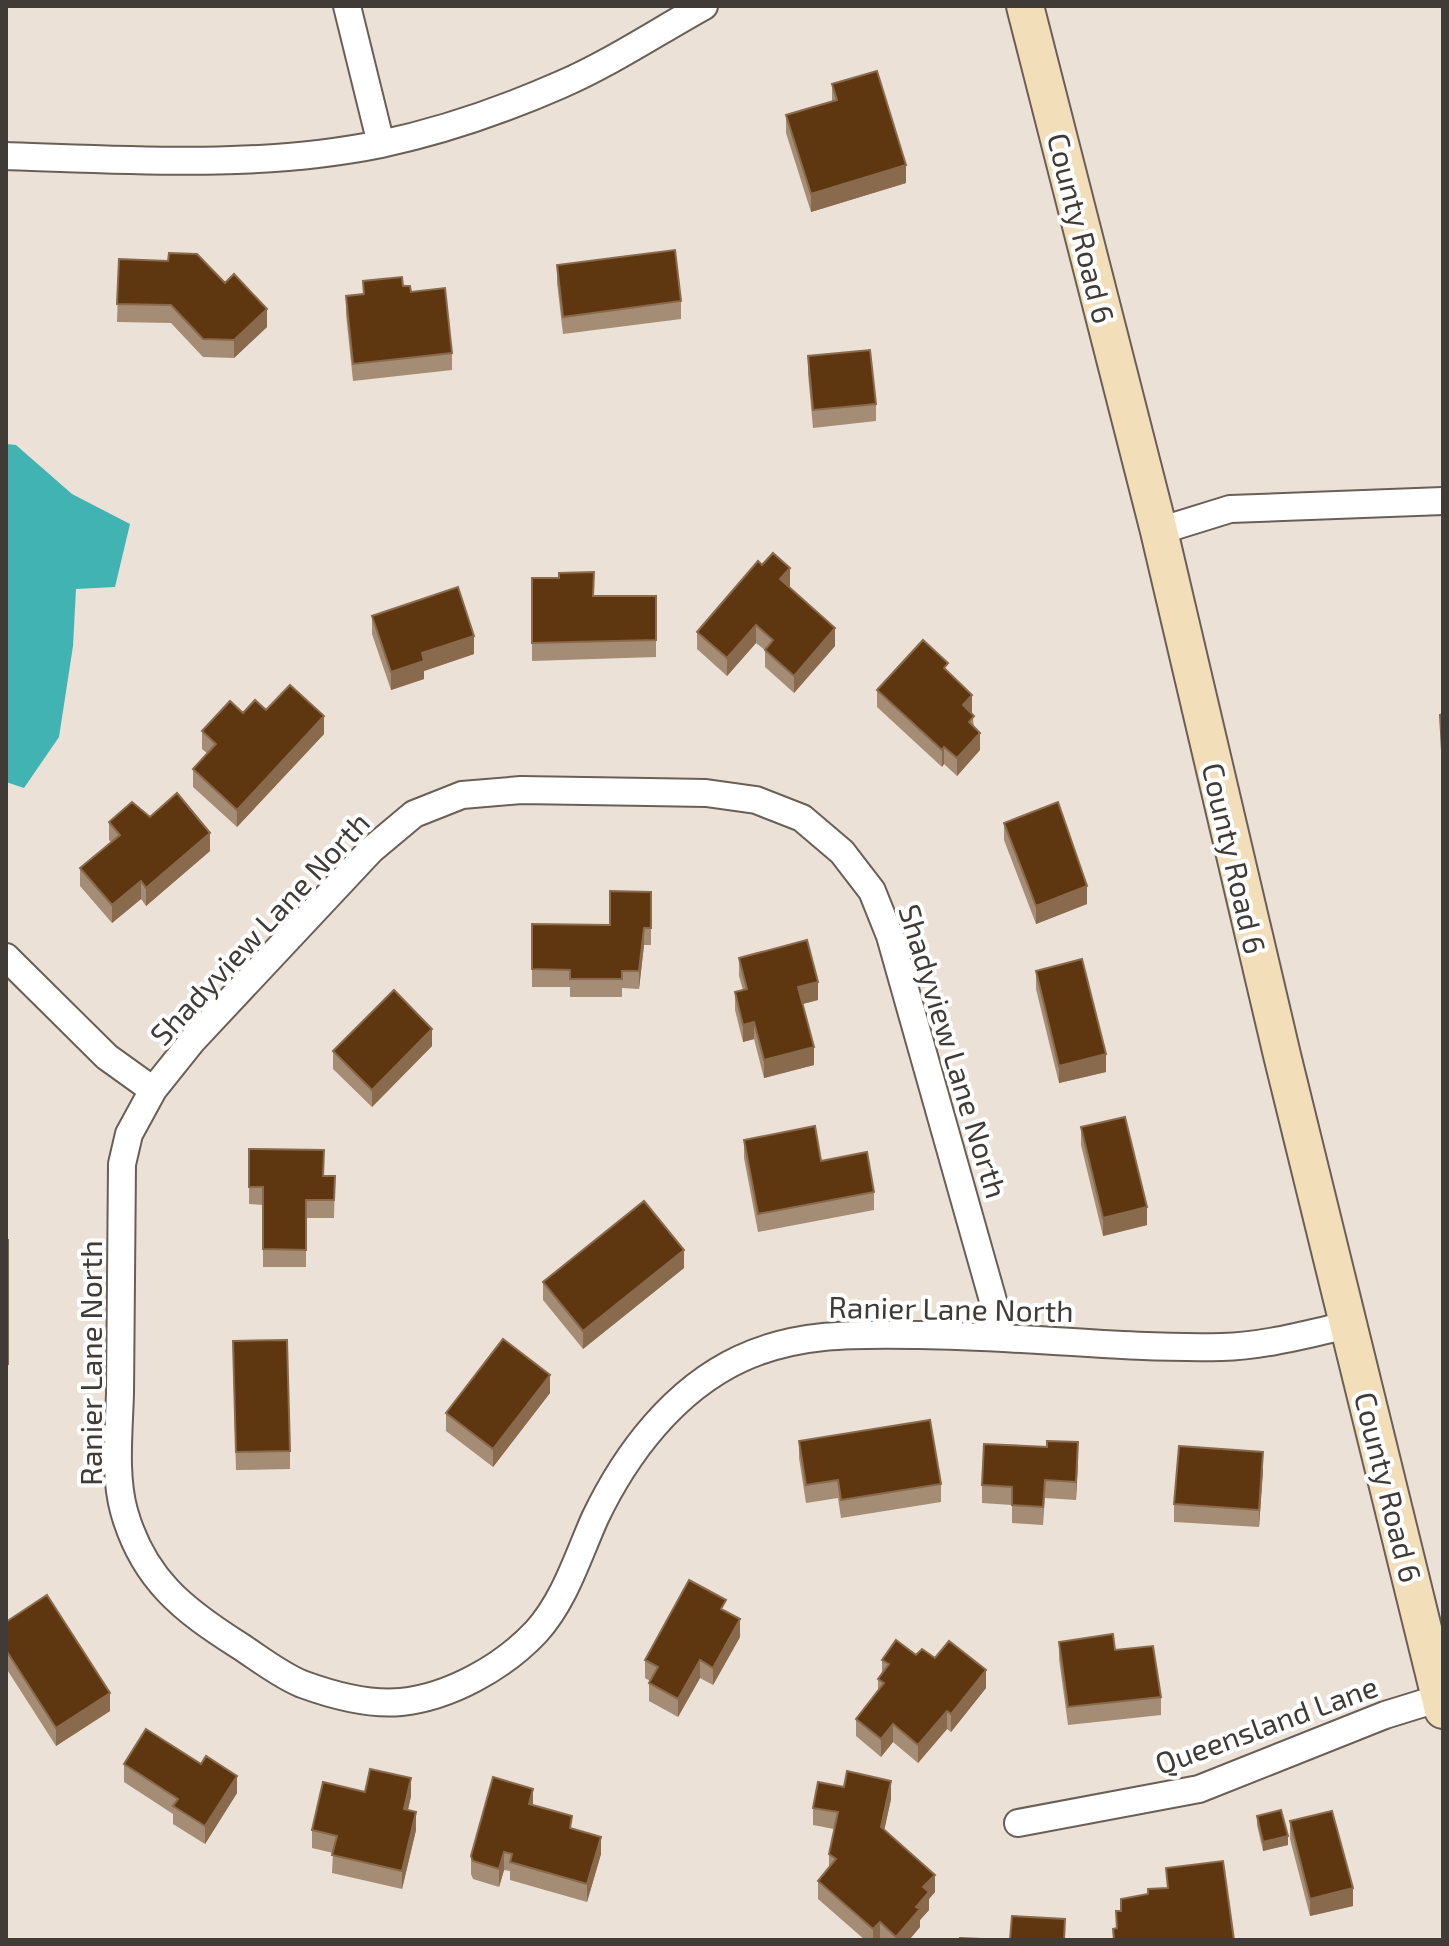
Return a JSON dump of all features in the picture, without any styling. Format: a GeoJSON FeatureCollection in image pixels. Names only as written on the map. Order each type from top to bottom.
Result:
{"type":"FeatureCollection","features":[{"type":"Feature","properties":{"kind":"main road","name":"County Road 6"},"geometry":{"type":"LineString","coordinates":[[1025,6],[1159,531],[1348,1325],[1442,1704]]}},
{"type":"Feature","properties":{"kind":"street"},"geometry":{"type":"LineString","coordinates":[[347,6],[381,144]]}},
{"type":"Feature","properties":{"kind":"street"},"geometry":{"type":"LineString","coordinates":[[6,156],[190,161],[287,157],[381,144],[474,118],[563,84],[704,6]]}},
{"type":"Feature","properties":{"kind":"street"},"geometry":{"type":"LineString","coordinates":[[1159,531],[1230,509],[1443,501]]}},
{"type":"Feature","properties":{"kind":"street","name":"Shadyview Lane North"},"geometry":{"type":"LineString","coordinates":[[153,1090],[193,1040],[371,850],[414,814],[462,795],[521,790],[706,793],[756,800],[802,818],[842,852],[872,891],[890,936],[1003,1336]]}},
{"type":"Feature","properties":{"kind":"street"},"geometry":{"type":"LineString","coordinates":[[6,957],[107,1057],[153,1090]]}},
{"type":"Feature","properties":{"kind":"street","name":"Ranier Lane North"},"geometry":{"type":"LineString","coordinates":[[153,1090],[129,1134],[122,1164],[119,1456],[122,1507],[138,1552],[167,1594],[205,1624],[298,1682],[348,1698],[400,1702],[451,1688],[498,1665],[538,1630],[566,1586],[604,1502],[625,1465],[658,1420],[695,1387],[741,1359],[801,1339],[849,1334],[1003,1336],[1225,1347],[1271,1342],[1348,1325]]}},
{"type":"Feature","properties":{"kind":"street","name":"Queensland Lane"},"geometry":{"type":"LineString","coordinates":[[1018,1823],[1199,1789],[1385,1715],[1442,1704]]}},
{"type":"Feature","properties":{"kind":"water"},"geometry":{"type":"Polygon","coordinates":[[[6,444],[16,445],[72,494],[130,524],[115,587],[76,589],[73,646],[59,737],[24,788],[6,782],[6,444]]]}},
{"type":"Feature","properties":{"kind":"building"},"geometry":{"type":"Polygon","coordinates":[[[877,71],[906,165],[811,194],[786,115],[837,100],[832,84],[877,71]]]}},
{"type":"Feature","properties":{"kind":"building"},"geometry":{"type":"Polygon","coordinates":[[[675,250],[681,301],[563,317],[557,265],[675,250]]]}},
{"type":"Feature","properties":{"kind":"building"},"geometry":{"type":"Polygon","coordinates":[[[169,253],[197,254],[225,283],[234,274],[267,309],[234,340],[203,339],[171,305],[117,304],[119,259],[168,261],[169,253]]]}},
{"type":"Feature","properties":{"kind":"building"},"geometry":{"type":"Polygon","coordinates":[[[402,277],[403,286],[410,286],[411,292],[445,288],[452,353],[353,364],[346,296],[364,294],[363,281],[402,277]]]}},
{"type":"Feature","properties":{"kind":"building"},"geometry":{"type":"Polygon","coordinates":[[[870,350],[876,404],[813,410],[808,356],[870,350]]]}},
{"type":"Feature","properties":{"kind":"building"},"geometry":{"type":"Polygon","coordinates":[[[773,553],[790,568],[780,579],[835,628],[794,676],[765,650],[773,640],[756,625],[727,658],[697,632],[758,561],[762,565],[773,553]]]}},
{"type":"Feature","properties":{"kind":"building"},"geometry":{"type":"Polygon","coordinates":[[[594,572],[593,596],[656,596],[656,640],[532,643],[532,578],[559,578],[559,573],[594,572]]]}},
{"type":"Feature","properties":{"kind":"building"},"geometry":{"type":"Polygon","coordinates":[[[458,587],[474,636],[422,653],[424,661],[391,672],[372,616],[458,587]]]}},
{"type":"Feature","properties":{"kind":"building"},"geometry":{"type":"Polygon","coordinates":[[[923,640],[948,663],[944,668],[972,695],[963,705],[974,716],[969,722],[980,733],[957,758],[944,747],[942,750],[877,690],[923,640]]]}},
{"type":"Feature","properties":{"kind":"building"},"geometry":{"type":"Polygon","coordinates":[[[290,685],[324,716],[237,810],[193,769],[216,744],[202,731],[230,701],[243,713],[255,700],[266,710],[290,685]]]}},
{"type":"Feature","properties":{"kind":"building"},"geometry":{"type":"Polygon","coordinates":[[[1443,714],[1443,751],[1442,751],[1440,715],[1443,714]]]}},
{"type":"Feature","properties":{"kind":"building"},"geometry":{"type":"Polygon","coordinates":[[[177,793],[210,833],[146,888],[141,881],[112,905],[80,868],[120,835],[109,822],[132,802],[150,817],[177,793]]]}},
{"type":"Feature","properties":{"kind":"building"},"geometry":{"type":"Polygon","coordinates":[[[1058,802],[1087,886],[1036,906],[1004,823],[1058,802]]]}},
{"type":"Feature","properties":{"kind":"building"},"geometry":{"type":"Polygon","coordinates":[[[610,891],[651,892],[651,928],[644,928],[639,971],[622,971],[622,979],[570,979],[570,970],[532,969],[532,924],[610,925],[610,891]]]}},
{"type":"Feature","properties":{"kind":"building"},"geometry":{"type":"Polygon","coordinates":[[[807,940],[818,982],[798,987],[814,1047],[764,1060],[754,1022],[743,1025],[735,992],[747,989],[739,958],[807,940]]]}},
{"type":"Feature","properties":{"kind":"building"},"geometry":{"type":"Polygon","coordinates":[[[1082,959],[1106,1054],[1059,1066],[1036,971],[1082,959]]]}},
{"type":"Feature","properties":{"kind":"building"},"geometry":{"type":"Polygon","coordinates":[[[394,990],[432,1029],[372,1090],[333,1051],[394,990]]]}},
{"type":"Feature","properties":{"kind":"building"},"geometry":{"type":"Polygon","coordinates":[[[1125,1117],[1147,1207],[1103,1218],[1081,1127],[1125,1117]]]}},
{"type":"Feature","properties":{"kind":"building"},"geometry":{"type":"Polygon","coordinates":[[[815,1126],[821,1161],[867,1152],[874,1192],[758,1214],[744,1140],[815,1126]]]}},
{"type":"Feature","properties":{"kind":"building"},"geometry":{"type":"Polygon","coordinates":[[[249,1149],[324,1150],[323,1176],[335,1176],[334,1200],[306,1200],[306,1250],[263,1249],[263,1187],[249,1187],[249,1149]]]}},
{"type":"Feature","properties":{"kind":"building"},"geometry":{"type":"Polygon","coordinates":[[[644,1201],[684,1250],[583,1331],[543,1282],[644,1201]]]}},
{"type":"Feature","properties":{"kind":"building"},"geometry":{"type":"Polygon","coordinates":[[[8,1240],[8,1364],[6,1364],[8,1240]]]}},
{"type":"Feature","properties":{"kind":"building"},"geometry":{"type":"Polygon","coordinates":[[[503,1339],[550,1375],[493,1449],[446,1413],[503,1339]]]}},
{"type":"Feature","properties":{"kind":"building"},"geometry":{"type":"Polygon","coordinates":[[[287,1340],[290,1451],[236,1452],[233,1341],[287,1340]]]}},
{"type":"Feature","properties":{"kind":"building"},"geometry":{"type":"Polygon","coordinates":[[[930,1420],[941,1484],[841,1500],[838,1480],[806,1485],[799,1441],[930,1420]]]}},
{"type":"Feature","properties":{"kind":"building"},"geometry":{"type":"Polygon","coordinates":[[[1047,1441],[1078,1442],[1076,1482],[1045,1480],[1043,1507],[1012,1505],[1012,1487],[982,1485],[984,1444],[1047,1447],[1047,1441]]]}},
{"type":"Feature","properties":{"kind":"building"},"geometry":{"type":"Polygon","coordinates":[[[1179,1446],[1263,1452],[1259,1510],[1174,1504],[1179,1446]]]}},
{"type":"Feature","properties":{"kind":"building"},"geometry":{"type":"Polygon","coordinates":[[[689,1580],[726,1600],[721,1609],[740,1619],[713,1668],[700,1660],[678,1699],[649,1683],[658,1667],[645,1660],[689,1580]]]}},
{"type":"Feature","properties":{"kind":"building"},"geometry":{"type":"Polygon","coordinates":[[[47,1595],[110,1693],[56,1728],[6,1650],[6,1622],[47,1595]]]}},
{"type":"Feature","properties":{"kind":"building"},"geometry":{"type":"Polygon","coordinates":[[[1113,1634],[1115,1650],[1153,1646],[1161,1697],[1068,1707],[1059,1642],[1113,1634]]]}},
{"type":"Feature","properties":{"kind":"building"},"geometry":{"type":"Polygon","coordinates":[[[896,1640],[916,1655],[922,1649],[935,1658],[949,1641],[986,1670],[951,1714],[947,1711],[918,1745],[893,1724],[881,1739],[856,1719],[884,1683],[878,1679],[889,1664],[882,1660],[896,1640]]]}},
{"type":"Feature","properties":{"kind":"building"},"geometry":{"type":"Polygon","coordinates":[[[146,1729],[201,1764],[206,1756],[237,1776],[205,1826],[173,1806],[178,1799],[124,1764],[146,1729]]]}},
{"type":"Feature","properties":{"kind":"building"},"geometry":{"type":"Polygon","coordinates":[[[370,1769],[411,1778],[404,1809],[416,1812],[402,1871],[332,1855],[337,1836],[312,1830],[323,1782],[365,1792],[370,1769]]]}},
{"type":"Feature","properties":{"kind":"building"},"geometry":{"type":"Polygon","coordinates":[[[847,1771],[891,1781],[881,1827],[935,1875],[923,1887],[929,1892],[916,1907],[920,1909],[896,1937],[880,1922],[873,1929],[818,1881],[836,1859],[829,1854],[838,1812],[813,1808],[818,1782],[844,1787],[847,1771]]]}},
{"type":"Feature","properties":{"kind":"building"},"geometry":{"type":"Polygon","coordinates":[[[493,1777],[533,1789],[529,1804],[572,1816],[570,1828],[601,1837],[587,1884],[510,1862],[512,1854],[504,1852],[499,1869],[473,1861],[471,1856],[493,1777]]]}},
{"type":"Feature","properties":{"kind":"building"},"geometry":{"type":"Polygon","coordinates":[[[1281,1810],[1288,1836],[1263,1842],[1257,1816],[1281,1810]]]}},
{"type":"Feature","properties":{"kind":"building"},"geometry":{"type":"Polygon","coordinates":[[[1332,1811],[1353,1888],[1310,1899],[1290,1821],[1332,1811]]]}},
{"type":"Feature","properties":{"kind":"building"},"geometry":{"type":"Polygon","coordinates":[[[1223,1861],[1234,1940],[1114,1940],[1116,1911],[1121,1911],[1121,1899],[1148,1894],[1148,1889],[1168,1888],[1166,1868],[1223,1861]]]}},
{"type":"Feature","properties":{"kind":"building"},"geometry":{"type":"Polygon","coordinates":[[[1012,1916],[1065,1919],[1064,1940],[1010,1940],[1012,1916]]]}},
{"type":"Feature","properties":{"kind":"building"},"geometry":{"type":"Polygon","coordinates":[[[960,1938],[1003,1940],[960,1940],[960,1938]]]}}]}
